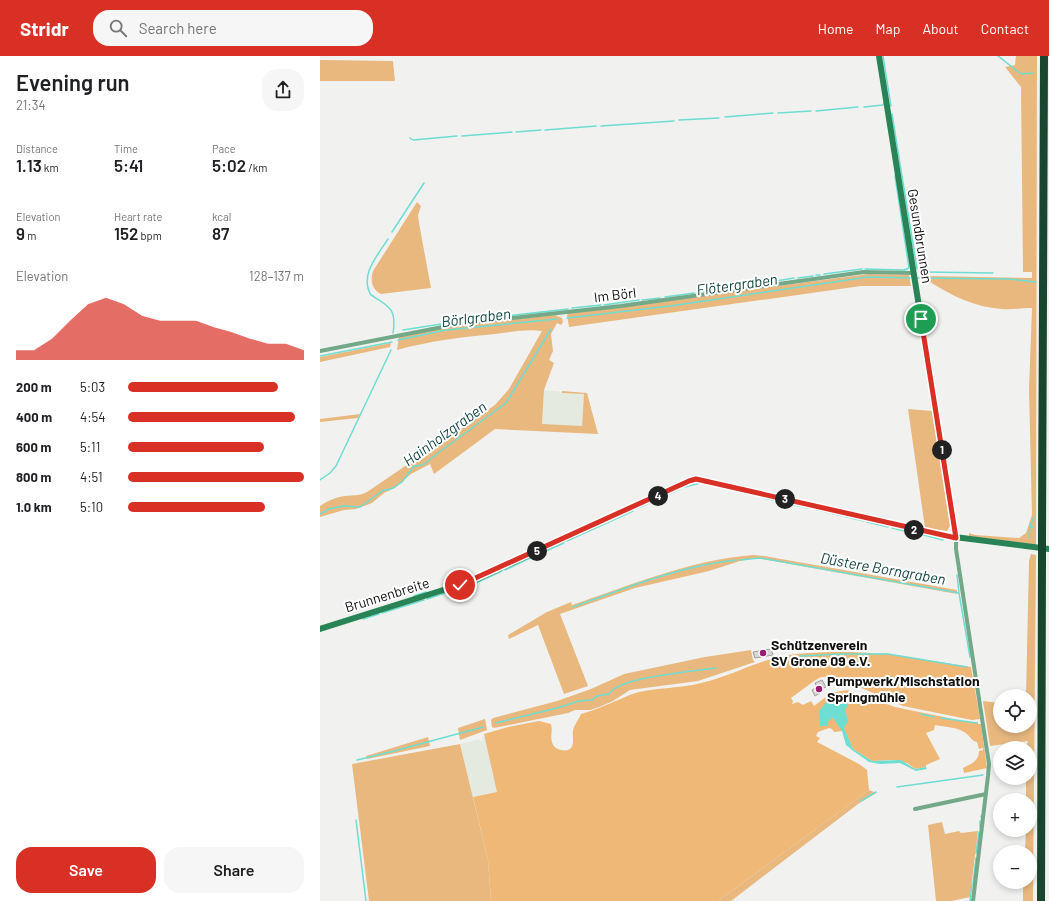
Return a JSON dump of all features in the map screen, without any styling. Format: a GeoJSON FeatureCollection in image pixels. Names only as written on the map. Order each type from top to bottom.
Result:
{"type":"FeatureCollection","features":[{"type":"Feature","properties":{"kind":"highway"},"geometry":{"type":"LineString","coordinates":[[1041,901],[1044,56]]}},
{"type":"Feature","properties":{"kind":"street","name":"Gesundbrunnen"},"geometry":{"type":"LineString","coordinates":[[880,56],[956,538]]}},
{"type":"Feature","properties":{"kind":"street","name":"Im Börl"},"geometry":{"type":"LineString","coordinates":[[320,351],[458,324],[620,306],[864,272],[914,273]]}},
{"type":"Feature","properties":{"kind":"street","name":"Brunnenbreite"},"geometry":{"type":"LineString","coordinates":[[320,629],[460,585],[696,479],[956,538],[1049,549]]}},
{"type":"Feature","properties":{"kind":"street"},"geometry":{"type":"LineString","coordinates":[[956,538],[956,549],[988,756],[989,771],[973,901]]}},
{"type":"Feature","properties":{"kind":"street"},"geometry":{"type":"LineString","coordinates":[[915,809],[986,794]]}},
{"type":"Feature","properties":{"kind":"shaded area"},"geometry":{"type":"Polygon","coordinates":[[[1016,56],[1037,56],[1036,545],[969,536],[969,533],[975,535],[1019,538],[1026,533],[1032,515],[1029,389],[1032,308],[1001,309],[982,306],[947,292],[930,282],[929,276],[1032,278],[1032,272],[1023,272],[1021,87],[1005,67],[1015,65],[1016,56]]]}},
{"type":"Feature","properties":{"kind":"shaded area"},"geometry":{"type":"Polygon","coordinates":[[[320,60],[393,61],[395,81],[320,81],[320,60]]]}},
{"type":"Feature","properties":{"kind":"shaded area"},"geometry":{"type":"Polygon","coordinates":[[[417,202],[421,206],[418,215],[431,288],[381,294],[372,284],[373,271],[417,202]]]}},
{"type":"Feature","properties":{"kind":"shaded area"},"geometry":{"type":"Polygon","coordinates":[[[869,274],[909,275],[911,286],[861,286],[569,327],[567,315],[569,313],[869,274]]]}},
{"type":"Feature","properties":{"kind":"shaded area"},"geometry":{"type":"Polygon","coordinates":[[[555,315],[562,318],[563,322],[561,325],[557,323],[551,334],[553,351],[549,360],[554,363],[544,390],[542,424],[582,426],[584,394],[562,393],[562,391],[587,393],[598,434],[495,429],[434,474],[430,464],[411,474],[395,488],[384,493],[372,503],[356,509],[344,510],[320,517],[320,506],[323,504],[338,497],[359,495],[367,492],[495,405],[509,389],[542,331],[519,331],[458,338],[421,344],[397,350],[399,336],[444,327],[555,315]]]}},
{"type":"Feature","properties":{"kind":"shaded area"},"geometry":{"type":"Polygon","coordinates":[[[391,343],[390,347],[320,362],[320,357],[391,343]]]}},
{"type":"Feature","properties":{"kind":"shaded area"},"geometry":{"type":"Polygon","coordinates":[[[544,390],[584,394],[582,427],[542,425],[544,390]]]}},
{"type":"Feature","properties":{"kind":"shaded area"},"geometry":{"type":"Polygon","coordinates":[[[908,409],[932,411],[934,415],[950,526],[947,531],[925,528],[908,409]]]}},
{"type":"Feature","properties":{"kind":"shaded area"},"geometry":{"type":"Polygon","coordinates":[[[360,414],[358,418],[320,422],[320,419],[360,414]]]}},
{"type":"Feature","properties":{"kind":"shaded area"},"geometry":{"type":"Polygon","coordinates":[[[1031,554],[1036,555],[1035,689],[1026,689],[1029,561],[1031,554]]]}},
{"type":"Feature","properties":{"kind":"shaded area"},"geometry":{"type":"Polygon","coordinates":[[[753,555],[957,590],[957,594],[756,558],[740,561],[709,571],[635,588],[560,614],[588,686],[564,694],[538,625],[509,639],[508,635],[547,612],[571,602],[572,605],[661,574],[706,562],[753,555]]]}},
{"type":"Feature","properties":{"kind":"shaded area"},"geometry":{"type":"Polygon","coordinates":[[[751,650],[753,660],[755,662],[698,681],[630,690],[613,701],[590,710],[575,710],[568,713],[494,728],[492,727],[491,720],[493,718],[557,701],[591,689],[624,674],[705,657],[751,650]]]}},
{"type":"Feature","properties":{"kind":"shaded area"},"geometry":{"type":"Polygon","coordinates":[[[824,652],[888,654],[971,667],[980,719],[972,720],[903,706],[850,683],[827,677],[821,677],[814,681],[791,698],[793,701],[792,704],[798,702],[803,705],[811,701],[814,706],[831,693],[847,690],[895,707],[968,722],[978,722],[978,724],[981,724],[987,768],[964,773],[963,768],[972,764],[976,760],[979,751],[983,750],[983,748],[979,749],[977,742],[961,730],[954,728],[935,725],[934,730],[926,733],[940,759],[926,765],[926,767],[915,769],[907,763],[893,760],[872,761],[853,749],[844,729],[843,731],[834,732],[829,728],[818,732],[816,736],[820,738],[817,742],[859,764],[867,770],[869,790],[718,901],[491,901],[488,860],[473,797],[497,792],[484,734],[508,727],[539,721],[551,724],[551,740],[553,745],[558,749],[566,750],[572,747],[573,731],[581,714],[632,694],[649,690],[701,683],[759,663],[788,655],[824,652]]]}},
{"type":"Feature","properties":{"kind":"shaded area"},"geometry":{"type":"Polygon","coordinates":[[[983,701],[993,702],[993,733],[1034,733],[1034,741],[993,741],[993,746],[990,746],[983,701]]]}},
{"type":"Feature","properties":{"kind":"shaded area"},"geometry":{"type":"Polygon","coordinates":[[[485,719],[487,730],[460,740],[458,728],[485,719]]]}},
{"type":"Feature","properties":{"kind":"shaded area"},"geometry":{"type":"Polygon","coordinates":[[[428,737],[430,746],[367,759],[366,756],[428,737]]]}},
{"type":"Feature","properties":{"kind":"shaded area"},"geometry":{"type":"Polygon","coordinates":[[[482,737],[485,737],[498,792],[473,797],[460,744],[479,739],[480,741],[483,740],[482,737]]]}},
{"type":"Feature","properties":{"kind":"shaded area"},"geometry":{"type":"Polygon","coordinates":[[[460,744],[488,860],[491,901],[369,901],[352,764],[460,744]]]}},
{"type":"Feature","properties":{"kind":"shaded area"},"geometry":{"type":"Polygon","coordinates":[[[1026,785],[1034,785],[1034,793],[1026,793],[1026,785]]]}},
{"type":"Feature","properties":{"kind":"shaded area"},"geometry":{"type":"Polygon","coordinates":[[[869,790],[876,793],[858,804],[731,901],[718,901],[869,790]]]}},
{"type":"Feature","properties":{"kind":"shaded area"},"geometry":{"type":"Polygon","coordinates":[[[942,822],[945,834],[959,831],[961,833],[978,831],[970,897],[951,901],[936,901],[928,825],[942,822]]]}},
{"type":"Feature","properties":{"kind":"shaded area"},"geometry":{"type":"Polygon","coordinates":[[[1026,837],[1034,837],[1033,845],[1025,845],[1026,837]]]}},
{"type":"Feature","properties":{"kind":"shaded area"},"geometry":{"type":"Polygon","coordinates":[[[1023,889],[1033,889],[1033,901],[1023,901],[1023,889]]]}},
{"type":"Feature","properties":{"kind":"water"},"geometry":{"type":"Polygon","coordinates":[[[834,695],[839,699],[847,700],[848,705],[845,710],[848,721],[844,728],[853,749],[872,761],[901,760],[915,769],[926,767],[927,769],[916,771],[900,763],[880,764],[869,762],[846,745],[842,731],[833,718],[829,720],[827,726],[820,726],[819,711],[834,695]]]}},
{"type":"Feature","properties":{"kind":"building","name":"Schützenverein SV Grone 09 e.V."},"geometry":{"type":"Polygon","coordinates":[[[771,649],[773,655],[755,658],[753,652],[771,649]]]}},
{"type":"Feature","properties":{"kind":"building","name":"Pumpwerk/Mischstation Springmühle"},"geometry":{"type":"Polygon","coordinates":[[[822,680],[826,687],[819,690],[820,693],[815,696],[812,690],[817,687],[815,683],[822,680]]]}},
{"type":"Feature","properties":{"kind":"waterway"},"geometry":{"type":"LineString","coordinates":[[883,56],[891,106]]}},
{"type":"Feature","properties":{"kind":"waterway"},"geometry":{"type":"LineString","coordinates":[[998,56],[1021,74],[1033,73]]}},
{"type":"Feature","properties":{"kind":"waterway"},"geometry":{"type":"LineString","coordinates":[[864,107],[883,105],[884,103]]}},
{"type":"Feature","properties":{"kind":"waterway"},"geometry":{"type":"LineString","coordinates":[[816,111],[858,107]]}},
{"type":"Feature","properties":{"kind":"waterway"},"geometry":{"type":"LineString","coordinates":[[778,113],[811,111]]}},
{"type":"Feature","properties":{"kind":"waterway"},"geometry":{"type":"LineString","coordinates":[[725,117],[773,113]]}},
{"type":"Feature","properties":{"kind":"waterway"},"geometry":{"type":"LineString","coordinates":[[892,114],[917,269]]}},
{"type":"Feature","properties":{"kind":"waterway"},"geometry":{"type":"LineString","coordinates":[[679,120],[719,118]]}},
{"type":"Feature","properties":{"kind":"waterway"},"geometry":{"type":"LineString","coordinates":[[601,126],[674,121]]}},
{"type":"Feature","properties":{"kind":"waterway"},"geometry":{"type":"LineString","coordinates":[[545,130],[596,126]]}},
{"type":"Feature","properties":{"kind":"waterway"},"geometry":{"type":"LineString","coordinates":[[516,132],[541,130]]}},
{"type":"Feature","properties":{"kind":"waterway"},"geometry":{"type":"LineString","coordinates":[[462,136],[512,132]]}},
{"type":"Feature","properties":{"kind":"waterway"},"geometry":{"type":"LineString","coordinates":[[410,138],[413,140],[457,136]]}},
{"type":"Feature","properties":{"kind":"waterway"},"geometry":{"type":"LineString","coordinates":[[865,269],[904,270],[909,268],[895,176]]}},
{"type":"Feature","properties":{"kind":"waterway"},"geometry":{"type":"LineString","coordinates":[[392,232],[424,183]]}},
{"type":"Feature","properties":{"kind":"waterway"},"geometry":{"type":"LineString","coordinates":[[388,239],[375,258],[368,273],[367,280],[371,295],[383,302],[393,313],[393,333]]}},
{"type":"Feature","properties":{"kind":"waterway"},"geometry":{"type":"LineString","coordinates":[[824,274],[862,269]]}},
{"type":"Feature","properties":{"kind":"waterway"},"geometry":{"type":"LineString","coordinates":[[925,272],[993,273]]}},
{"type":"Feature","properties":{"kind":"waterway"},"geometry":{"type":"LineString","coordinates":[[798,278],[813,276]]}},
{"type":"Feature","properties":{"kind":"waterway","name":"Flötergraben"},"geometry":{"type":"LineString","coordinates":[[567,318],[670,306],[868,277],[910,278]]}},
{"type":"Feature","properties":{"kind":"waterway"},"geometry":{"type":"LineString","coordinates":[[770,282],[794,278]]}},
{"type":"Feature","properties":{"kind":"waterway","name":"Flötergraben"},"geometry":{"type":"LineString","coordinates":[[917,278],[1009,279],[1036,282]]}},
{"type":"Feature","properties":{"kind":"waterway"},"geometry":{"type":"LineString","coordinates":[[746,285],[767,282]]}},
{"type":"Feature","properties":{"kind":"waterway"},"geometry":{"type":"LineString","coordinates":[[723,288],[742,286]]}},
{"type":"Feature","properties":{"kind":"waterway"},"geometry":{"type":"LineString","coordinates":[[697,292],[718,289]]}},
{"type":"Feature","properties":{"kind":"waterway"},"geometry":{"type":"LineString","coordinates":[[665,297],[694,293]]}},
{"type":"Feature","properties":{"kind":"waterway"},"geometry":{"type":"LineString","coordinates":[[642,300],[660,298]]}},
{"type":"Feature","properties":{"kind":"waterway"},"geometry":{"type":"LineString","coordinates":[[604,305],[639,300]]}},
{"type":"Feature","properties":{"kind":"waterway"},"geometry":{"type":"LineString","coordinates":[[572,308],[601,305]]}},
{"type":"Feature","properties":{"kind":"waterway"},"geometry":{"type":"LineString","coordinates":[[403,330],[460,321],[568,309]]}},
{"type":"Feature","properties":{"kind":"waterway","name":"Börlgraben"},"geometry":{"type":"LineString","coordinates":[[398,340],[446,330],[557,319]]}},
{"type":"Feature","properties":{"kind":"waterway","name":"Hainholzgraben"},"geometry":{"type":"LineString","coordinates":[[320,514],[329,509],[343,506],[360,507],[382,491],[393,488],[402,482],[414,466],[423,465],[506,403],[551,329]]}},
{"type":"Feature","properties":{"kind":"waterway","name":"Börlgraben"},"geometry":{"type":"LineString","coordinates":[[320,356],[392,342]]}},
{"type":"Feature","properties":{"kind":"waterway"},"geometry":{"type":"LineString","coordinates":[[320,480],[330,473],[336,466],[391,350]]}},
{"type":"Feature","properties":{"kind":"waterway"},"geometry":{"type":"LineString","coordinates":[[685,487],[700,483]]}},
{"type":"Feature","properties":{"kind":"waterway"},"geometry":{"type":"LineString","coordinates":[[730,484],[763,491]]}},
{"type":"Feature","properties":{"kind":"waterway"},"geometry":{"type":"LineString","coordinates":[[638,508],[682,488]]}},
{"type":"Feature","properties":{"kind":"waterway"},"geometry":{"type":"LineString","coordinates":[[764,498],[808,508]]}},
{"type":"Feature","properties":{"kind":"waterway"},"geometry":{"type":"LineString","coordinates":[[814,509],[864,521]]}},
{"type":"Feature","properties":{"kind":"waterway"},"geometry":{"type":"LineString","coordinates":[[567,541],[633,511]]}},
{"type":"Feature","properties":{"kind":"waterway"},"geometry":{"type":"LineString","coordinates":[[1030,526],[1034,517]]}},
{"type":"Feature","properties":{"kind":"waterway"},"geometry":{"type":"LineString","coordinates":[[867,522],[888,527]]}},
{"type":"Feature","properties":{"kind":"waterway"},"geometry":{"type":"LineString","coordinates":[[1029,537],[1030,527],[1033,527]]}},
{"type":"Feature","properties":{"kind":"waterway"},"geometry":{"type":"LineString","coordinates":[[892,528],[913,533]]}},
{"type":"Feature","properties":{"kind":"waterway"},"geometry":{"type":"LineString","coordinates":[[916,533],[943,540]]}},
{"type":"Feature","properties":{"kind":"waterway"},"geometry":{"type":"LineString","coordinates":[[535,556],[564,543]]}},
{"type":"Feature","properties":{"kind":"waterway"},"geometry":{"type":"LineString","coordinates":[[505,570],[532,557]]}},
{"type":"Feature","properties":{"kind":"waterway","name":"Düstere Borngraben"},"geometry":{"type":"LineString","coordinates":[[740,560],[760,558],[959,593],[970,657]]}},
{"type":"Feature","properties":{"kind":"waterway","name":"Düstere Borngraben"},"geometry":{"type":"LineString","coordinates":[[573,607],[673,572],[736,560]]}},
{"type":"Feature","properties":{"kind":"waterway"},"geometry":{"type":"LineString","coordinates":[[427,599],[476,583],[502,571]]}},
{"type":"Feature","properties":{"kind":"waterway"},"geometry":{"type":"LineString","coordinates":[[464,580],[477,575]]}},
{"type":"Feature","properties":{"kind":"waterway"},"geometry":{"type":"LineString","coordinates":[[957,575],[959,593]]}},
{"type":"Feature","properties":{"kind":"waterway"},"geometry":{"type":"LineString","coordinates":[[414,596],[426,592]]}},
{"type":"Feature","properties":{"kind":"waterway"},"geometry":{"type":"LineString","coordinates":[[382,613],[424,600]]}},
{"type":"Feature","properties":{"kind":"waterway"},"geometry":{"type":"LineString","coordinates":[[363,619],[379,614]]}},
{"type":"Feature","properties":{"kind":"waterway"},"geometry":{"type":"LineString","coordinates":[[800,656],[888,654],[967,667]]}},
{"type":"Feature","properties":{"kind":"waterway"},"geometry":{"type":"LineString","coordinates":[[496,723],[579,701],[592,700],[597,696],[609,694],[615,688],[641,679],[716,668]]}},
{"type":"Feature","properties":{"kind":"waterway"},"geometry":{"type":"LineString","coordinates":[[921,714],[934,717]]}},
{"type":"Feature","properties":{"kind":"waterway"},"geometry":{"type":"LineString","coordinates":[[941,718],[977,723]]}},
{"type":"Feature","properties":{"kind":"waterway"},"geometry":{"type":"LineString","coordinates":[[357,760],[483,727]]}},
{"type":"Feature","properties":{"kind":"waterway"},"geometry":{"type":"LineString","coordinates":[[897,787],[983,775]]}},
{"type":"Feature","properties":{"kind":"waterway"},"geometry":{"type":"LineString","coordinates":[[861,801],[876,792]]}},
{"type":"Feature","properties":{"kind":"waterway"},"geometry":{"type":"LineString","coordinates":[[356,820],[366,901]]}},
{"type":"Feature","properties":{"kind":"waterway"},"geometry":{"type":"LineString","coordinates":[[980,821],[980,827]]}},
{"type":"Feature","properties":{"kind":"waterway"},"geometry":{"type":"LineString","coordinates":[[976,853],[979,832]]}},
{"type":"Feature","properties":{"kind":"waterway"},"geometry":{"type":"LineString","coordinates":[[973,883],[976,858]]}},
{"type":"Feature","properties":{"kind":"waterway"},"geometry":{"type":"LineString","coordinates":[[970,901],[972,884]]}},
{"type":"Feature","properties":{"kind":"place","name":"Schützenverein SV Grone 09 e.V."},"geometry":{"type":"Point","coordinates":[763,653]}},
{"type":"Feature","properties":{"kind":"place","name":"Pumpwerk/Mischstation Springmühle"},"geometry":{"type":"Point","coordinates":[819,689]}},
{"type":"Feature","properties":{"kind":"route"},"geometry":{"type":"LineString","coordinates":[[460,585],[475,580],[696,479],[956,538],[921,319]]}}]}
